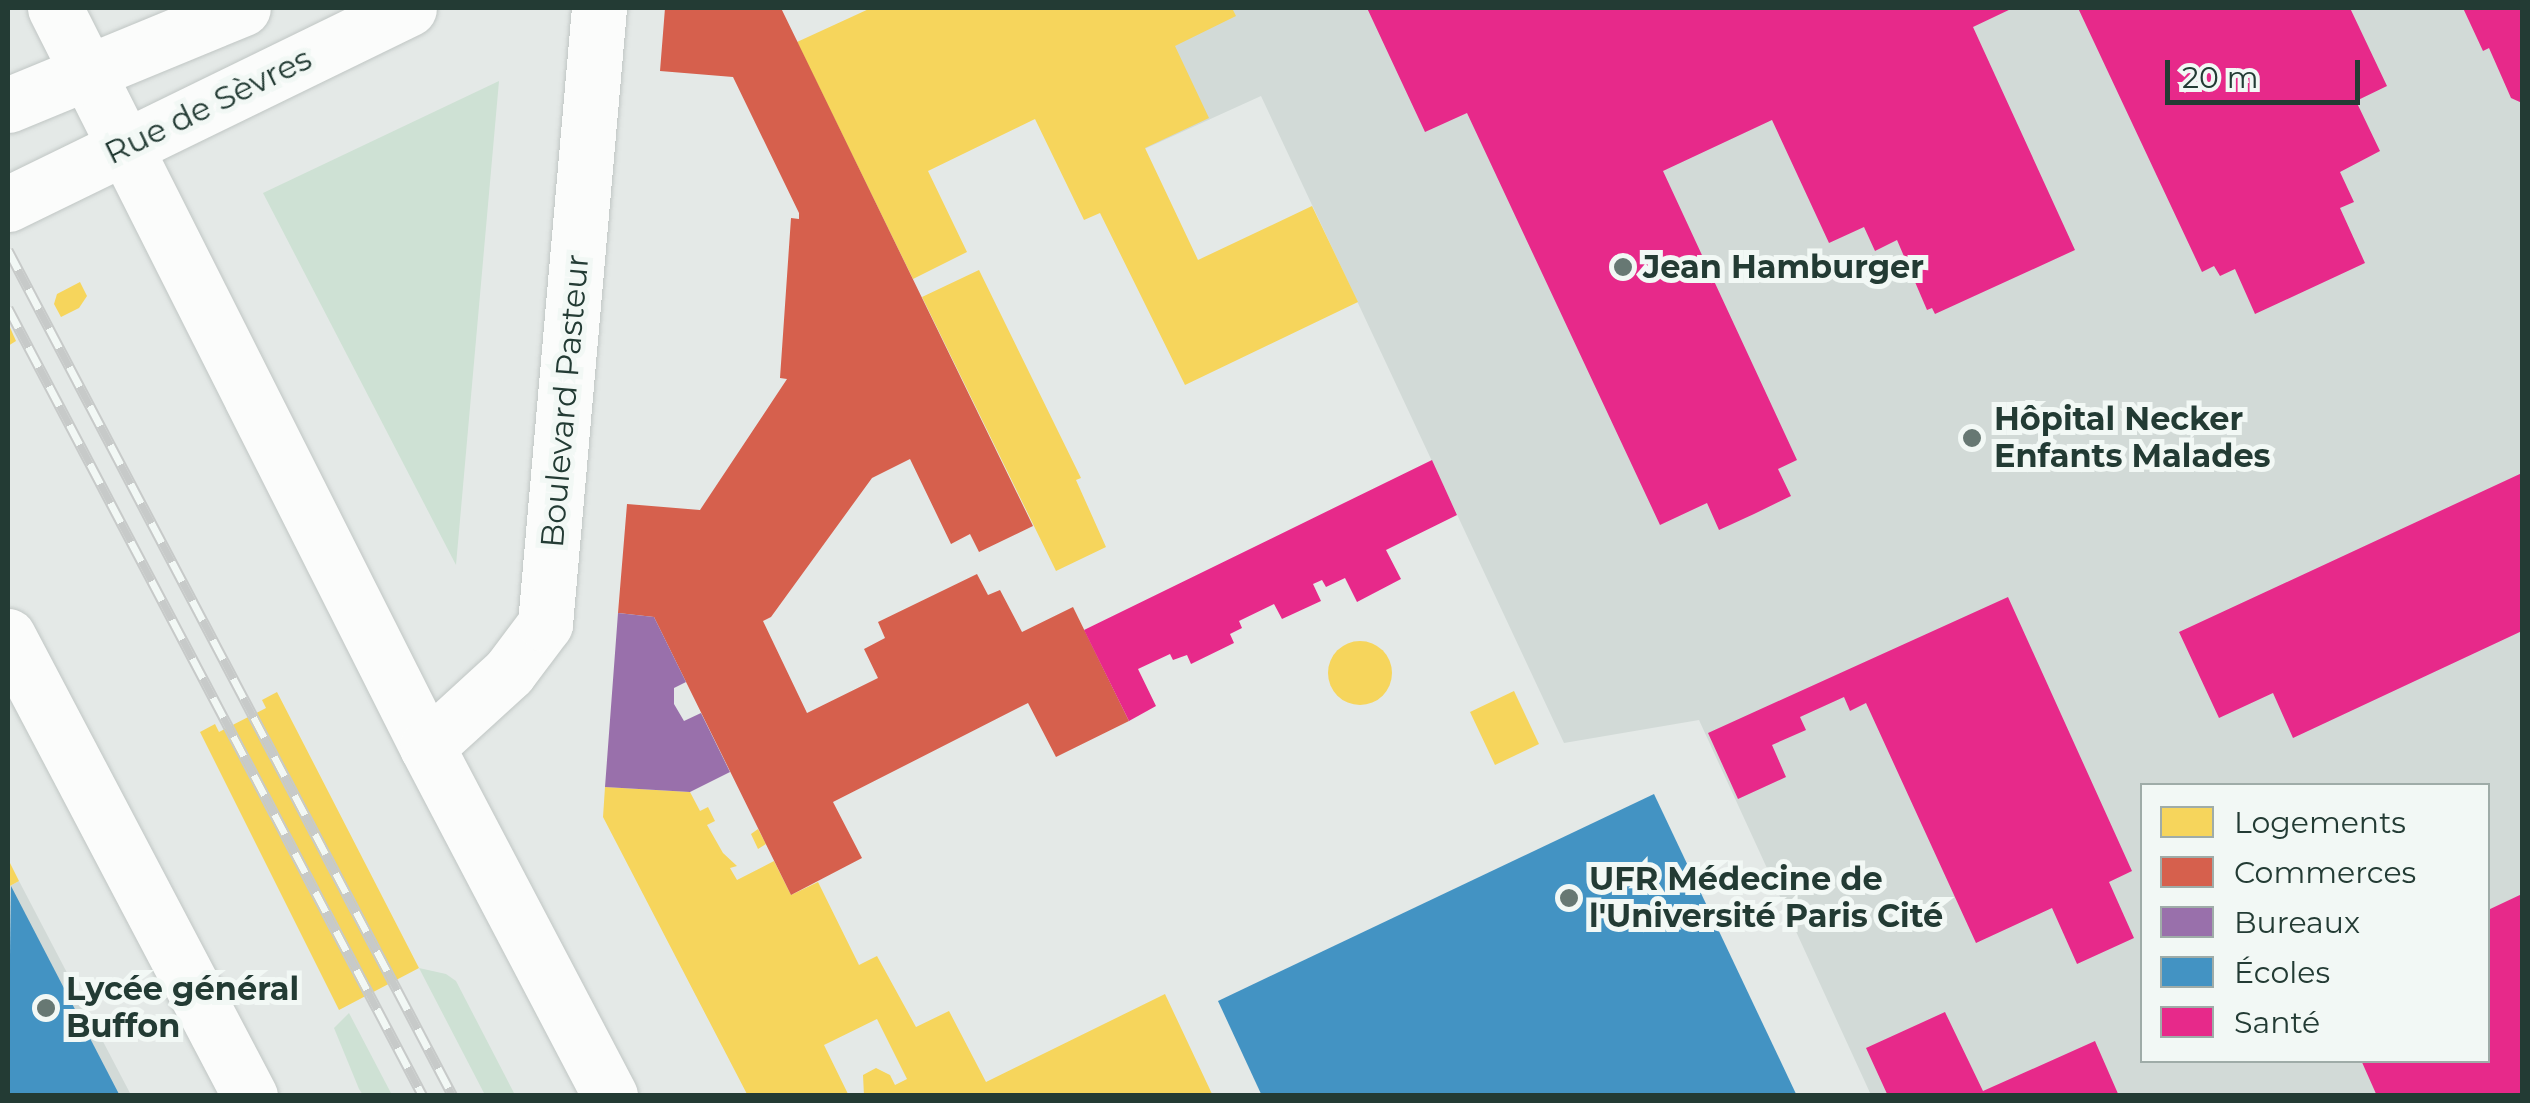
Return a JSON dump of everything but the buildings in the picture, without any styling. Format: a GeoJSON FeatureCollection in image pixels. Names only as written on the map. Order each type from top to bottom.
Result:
{"type":"FeatureCollection","features":[{"type":"Feature","properties":{"kind":"main road"},"geometry":{"type":"LineString","coordinates":[[54,8],[427,748],[610,1096]]}},
{"type":"Feature","properties":{"kind":"main road"},"geometry":{"type":"LineString","coordinates":[[8,105],[243,8]]}},
{"type":"Feature","properties":{"kind":"main road","name":"Rue de Sèvres"},"geometry":{"type":"LineString","coordinates":[[8,204],[409,8]]}},
{"type":"Feature","properties":{"kind":"main road","name":"Boulevard Pasteur"},"geometry":{"type":"LineString","coordinates":[[427,748],[510,672],[545,624],[599,8]]}},
{"type":"Feature","properties":{"kind":"main road"},"geometry":{"type":"LineString","coordinates":[[8,636],[250,1096]]}},
{"type":"Feature","properties":{"kind":"shaded area","name":"Hôpital Necker Enfants Malades"},"geometry":{"type":"Polygon","coordinates":[[[1054,8],[2522,8],[2522,1095],[1871,1095],[1699,720],[1564,743],[1261,96],[1129,156],[1054,8]]]}},
{"type":"Feature","properties":{"kind":"shaded area","name":"Lycée général Buffon"},"geometry":{"type":"Polygon","coordinates":[[[19,881],[131,1095],[8,1096],[8,887],[19,881]]]}},
{"type":"Feature","properties":{"kind":"green space"},"geometry":{"type":"Polygon","coordinates":[[[499,81],[456,565],[263,193],[499,81]]]}},
{"type":"Feature","properties":{"kind":"green space"},"geometry":{"type":"Polygon","coordinates":[[[419,968],[446,974],[456,981],[515,1095],[485,1095],[419,968]]]}},
{"type":"Feature","properties":{"kind":"green space"},"geometry":{"type":"Polygon","coordinates":[[[349,1013],[392,1095],[363,1095],[359,1089],[334,1028],[349,1013]]]}},
{"type":"Feature","properties":{"kind":"railway"},"geometry":{"type":"LineString","coordinates":[[8,250],[453,1096]]}},
{"type":"Feature","properties":{"kind":"railway"},"geometry":{"type":"LineString","coordinates":[[8,308],[423,1096]]}},
{"type":"Feature","properties":{"kind":"place","name":"Jean Hamburger"},"geometry":{"type":"Point","coordinates":[1623,267]}},
{"type":"Feature","properties":{"kind":"place","name":"Hôpital Necker Enfants Malades"},"geometry":{"type":"Point","coordinates":[1972,438]}},
{"type":"Feature","properties":{"kind":"place","name":"UFR Médecine de l'Université Paris Cité"},"geometry":{"type":"Point","coordinates":[1569,898]}},
{"type":"Feature","properties":{"kind":"place","name":"Lycée général Buffon"},"geometry":{"type":"Point","coordinates":[46,1008]}}]}
